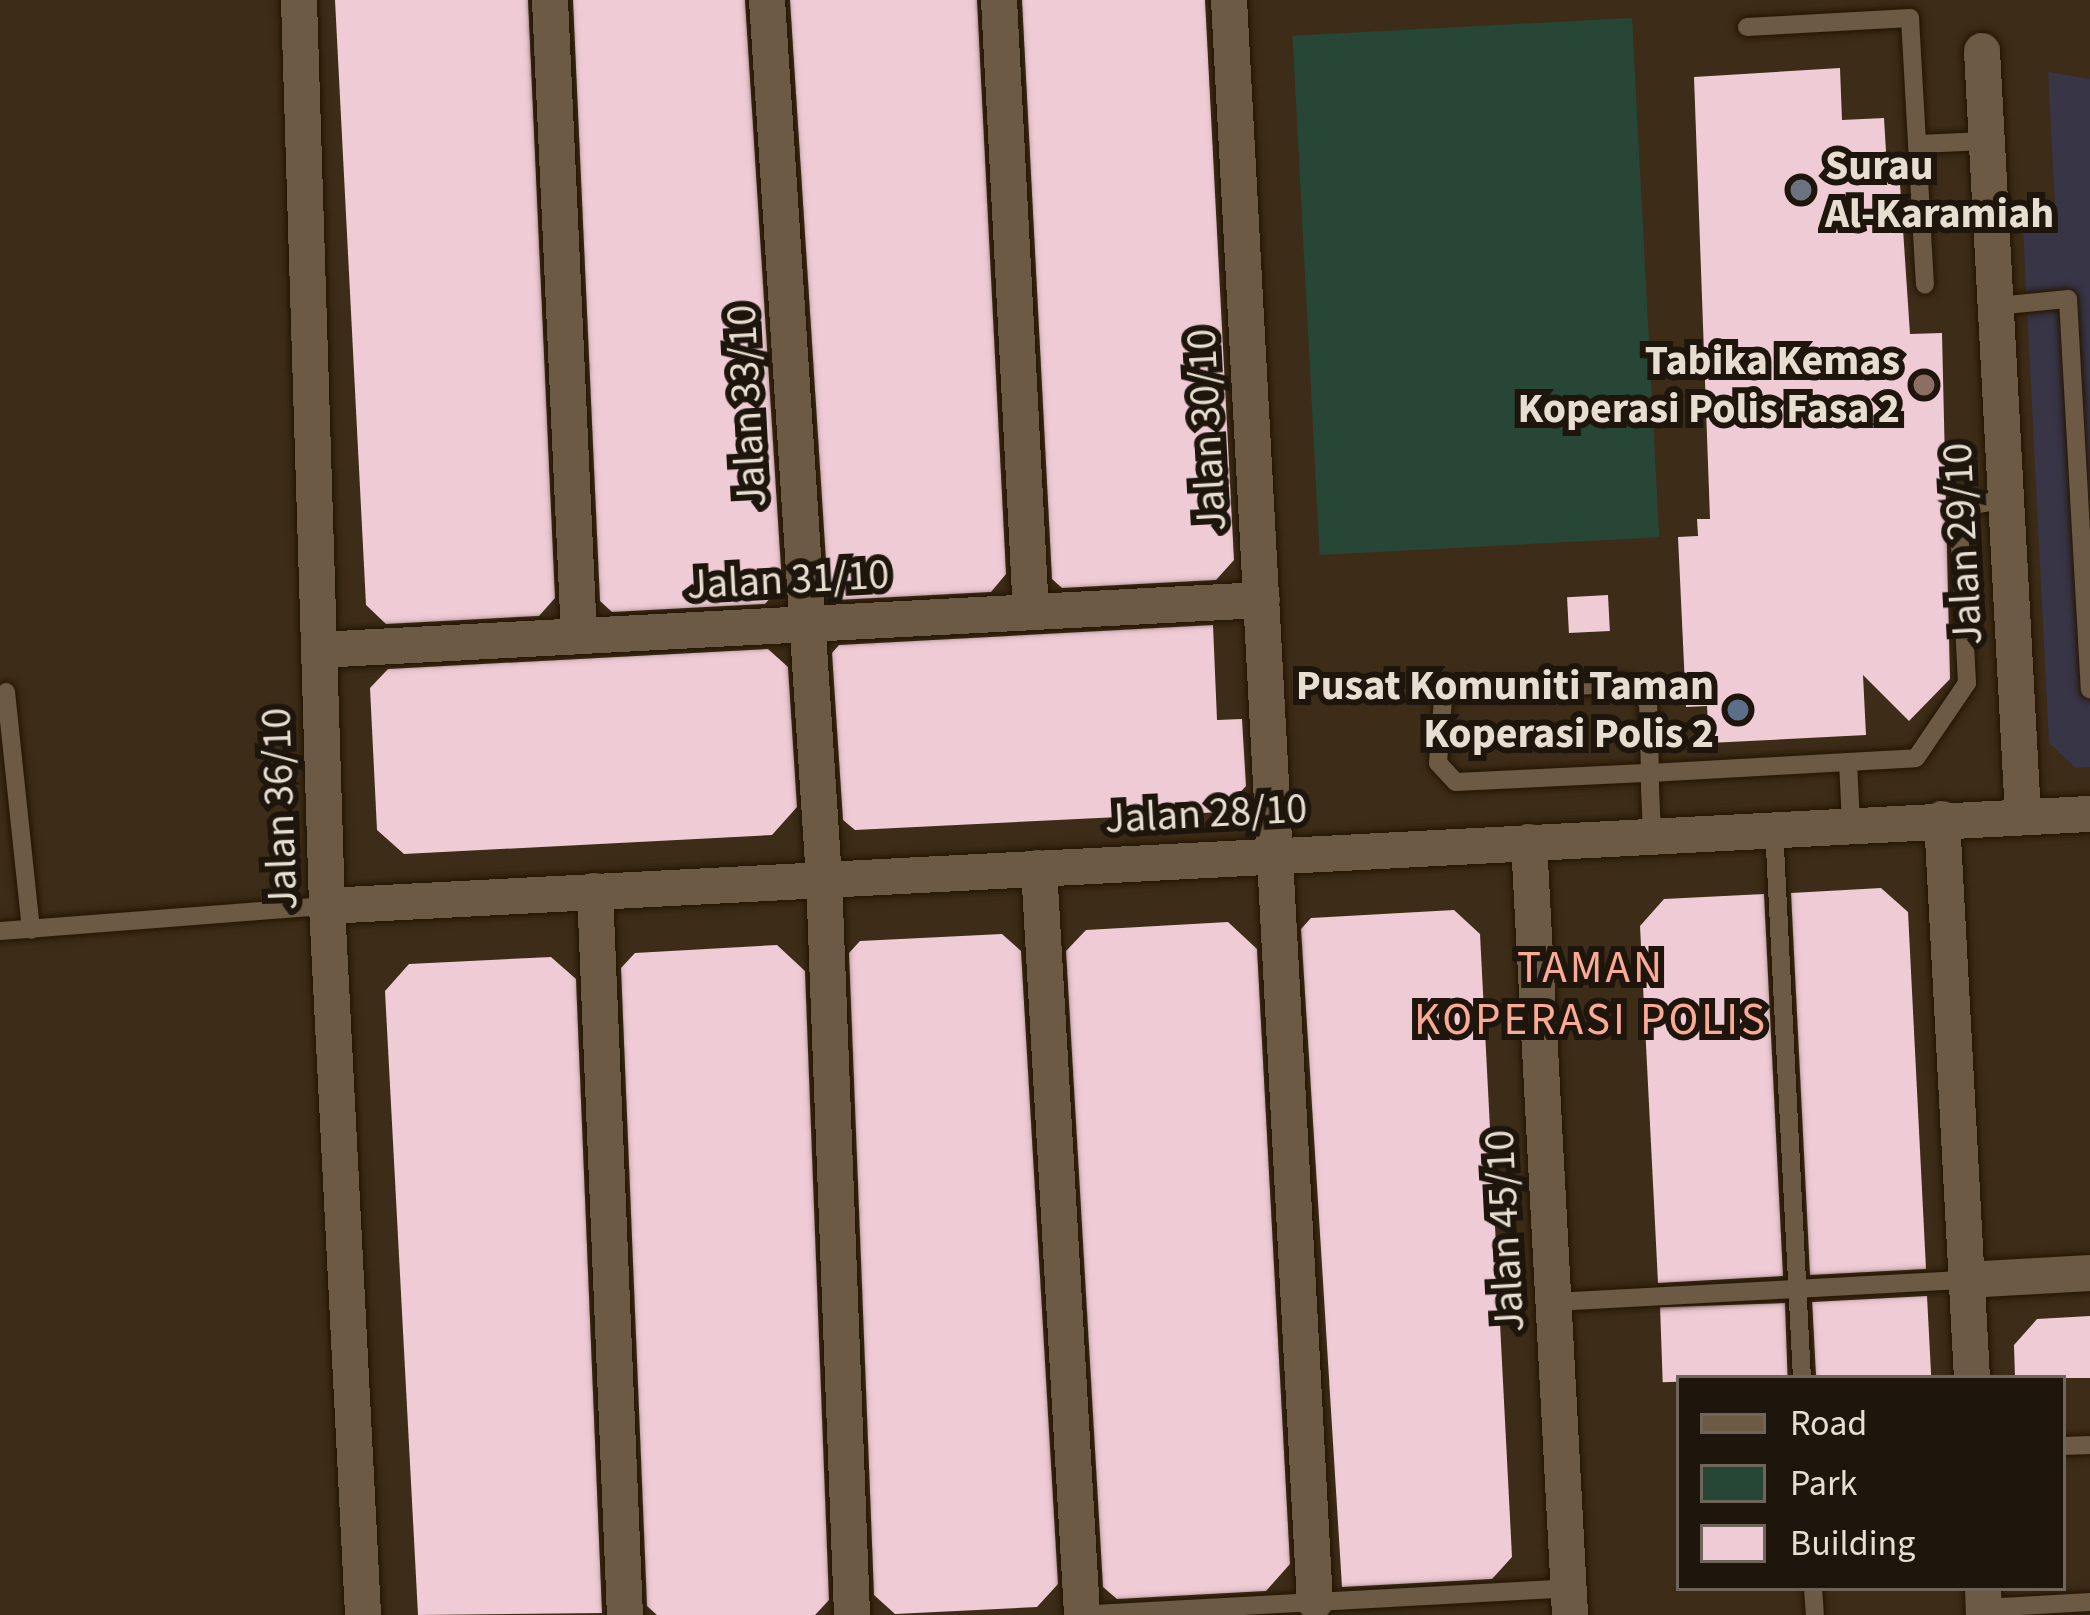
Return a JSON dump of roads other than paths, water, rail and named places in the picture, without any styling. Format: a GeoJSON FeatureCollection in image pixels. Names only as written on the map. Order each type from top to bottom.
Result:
{"type":"FeatureCollection","features":[{"type":"Feature","properties":{"kind":"street","name":"Jalan 36/10"},"geometry":{"type":"LineString","coordinates":[[298,0],[327,906],[364,1615]]}},
{"type":"Feature","properties":{"kind":"street"},"geometry":{"type":"LineString","coordinates":[[550,0],[579,636]]}},
{"type":"Feature","properties":{"kind":"street","name":"Jalan 33/10"},"geometry":{"type":"LineString","coordinates":[[767,0],[824,879],[852,1615]]}},
{"type":"Feature","properties":{"kind":"street"},"geometry":{"type":"LineString","coordinates":[[999,0],[1031,612]]}},
{"type":"Feature","properties":{"kind":"street","name":"Jalan 30/10"},"geometry":{"type":"LineString","coordinates":[[1229,0],[1315,1602]]}},
{"type":"Feature","properties":{"kind":"street","name":"Jalan 29/10"},"geometry":{"type":"LineString","coordinates":[[1982,51],[2023,816]]}},
{"type":"Feature","properties":{"kind":"street","name":"Jalan 31/10"},"geometry":{"type":"LineString","coordinates":[[320,650],[1262,600]]}},
{"type":"Feature","properties":{"kind":"street","name":"Jalan 28/10"},"geometry":{"type":"LineString","coordinates":[[327,906],[2090,814]]}},
{"type":"Feature","properties":{"kind":"street"},"geometry":{"type":"LineString","coordinates":[[1942,819],[1972,1375]]}},
{"type":"Feature","properties":{"kind":"street","name":"Jalan 45/10"},"geometry":{"type":"LineString","coordinates":[[1529,842],[1569,1602]]}},
{"type":"Feature","properties":{"kind":"street"},"geometry":{"type":"LineString","coordinates":[[1039,868],[1082,1614]]}},
{"type":"Feature","properties":{"kind":"street"},"geometry":{"type":"LineString","coordinates":[[595,891],[625,1615]]}},
{"type":"Feature","properties":{"kind":"street"},"geometry":{"type":"LineString","coordinates":[[1966,1280],[2090,1273]]}},
{"type":"Feature","properties":{"kind":"lane"},"geometry":{"type":"LineString","coordinates":[[1747,27],[1910,18],[1925,285]]}},
{"type":"Feature","properties":{"kind":"lane"},"geometry":{"type":"LineString","coordinates":[[1917,145],[1987,141]]}},
{"type":"Feature","properties":{"kind":"lane"},"geometry":{"type":"LineString","coordinates":[[1996,306],[2090,298]]}},
{"type":"Feature","properties":{"kind":"lane"},"geometry":{"type":"LineString","coordinates":[[2068,299],[2090,689]]}},
{"type":"Feature","properties":{"kind":"lane"},"geometry":{"type":"LineString","coordinates":[[1652,835],[1650,773],[1648,703],[1626,684],[1452,690],[1436,710],[1438,763],[1456,782],[1650,773],[1916,758],[1967,683],[1958,508],[2006,499]]}},
{"type":"Feature","properties":{"kind":"lane"},"geometry":{"type":"LineString","coordinates":[[6,692],[32,930]]}},
{"type":"Feature","properties":{"kind":"lane"},"geometry":{"type":"LineString","coordinates":[[1848,762],[1851,824]]}},
{"type":"Feature","properties":{"kind":"lane"},"geometry":{"type":"LineString","coordinates":[[1774,828],[1802,1375]]}},
{"type":"Feature","properties":{"kind":"lane"},"geometry":{"type":"LineString","coordinates":[[0,932],[327,906]]}},
{"type":"Feature","properties":{"kind":"lane"},"geometry":{"type":"LineString","coordinates":[[1554,1302],[1966,1280]]}},
{"type":"Feature","properties":{"kind":"lane"},"geometry":{"type":"LineString","coordinates":[[1071,1615],[1315,1602],[1569,1602]]}},
{"type":"Feature","properties":{"kind":"lane"},"geometry":{"type":"LineString","coordinates":[[1983,1604],[2090,1602]]}},
{"type":"Feature","properties":{"kind":"place","name":"Surau Al-Karamiah"},"geometry":{"type":"Point","coordinates":[1801,190]}},
{"type":"Feature","properties":{"kind":"place","name":"Tabika Kemas Koperasi Polis Fasa 2"},"geometry":{"type":"Point","coordinates":[1924,385]}},
{"type":"Feature","properties":{"kind":"place","name":"Pusat Komuniti Taman Koperasi Polis 2"},"geometry":{"type":"Point","coordinates":[1738,710]}},
{"type":"Feature","properties":{"kind":"district","name":"TAMAN KOPERASI POLIS"},"geometry":{"type":"Point","coordinates":[1591,995]}}]}
